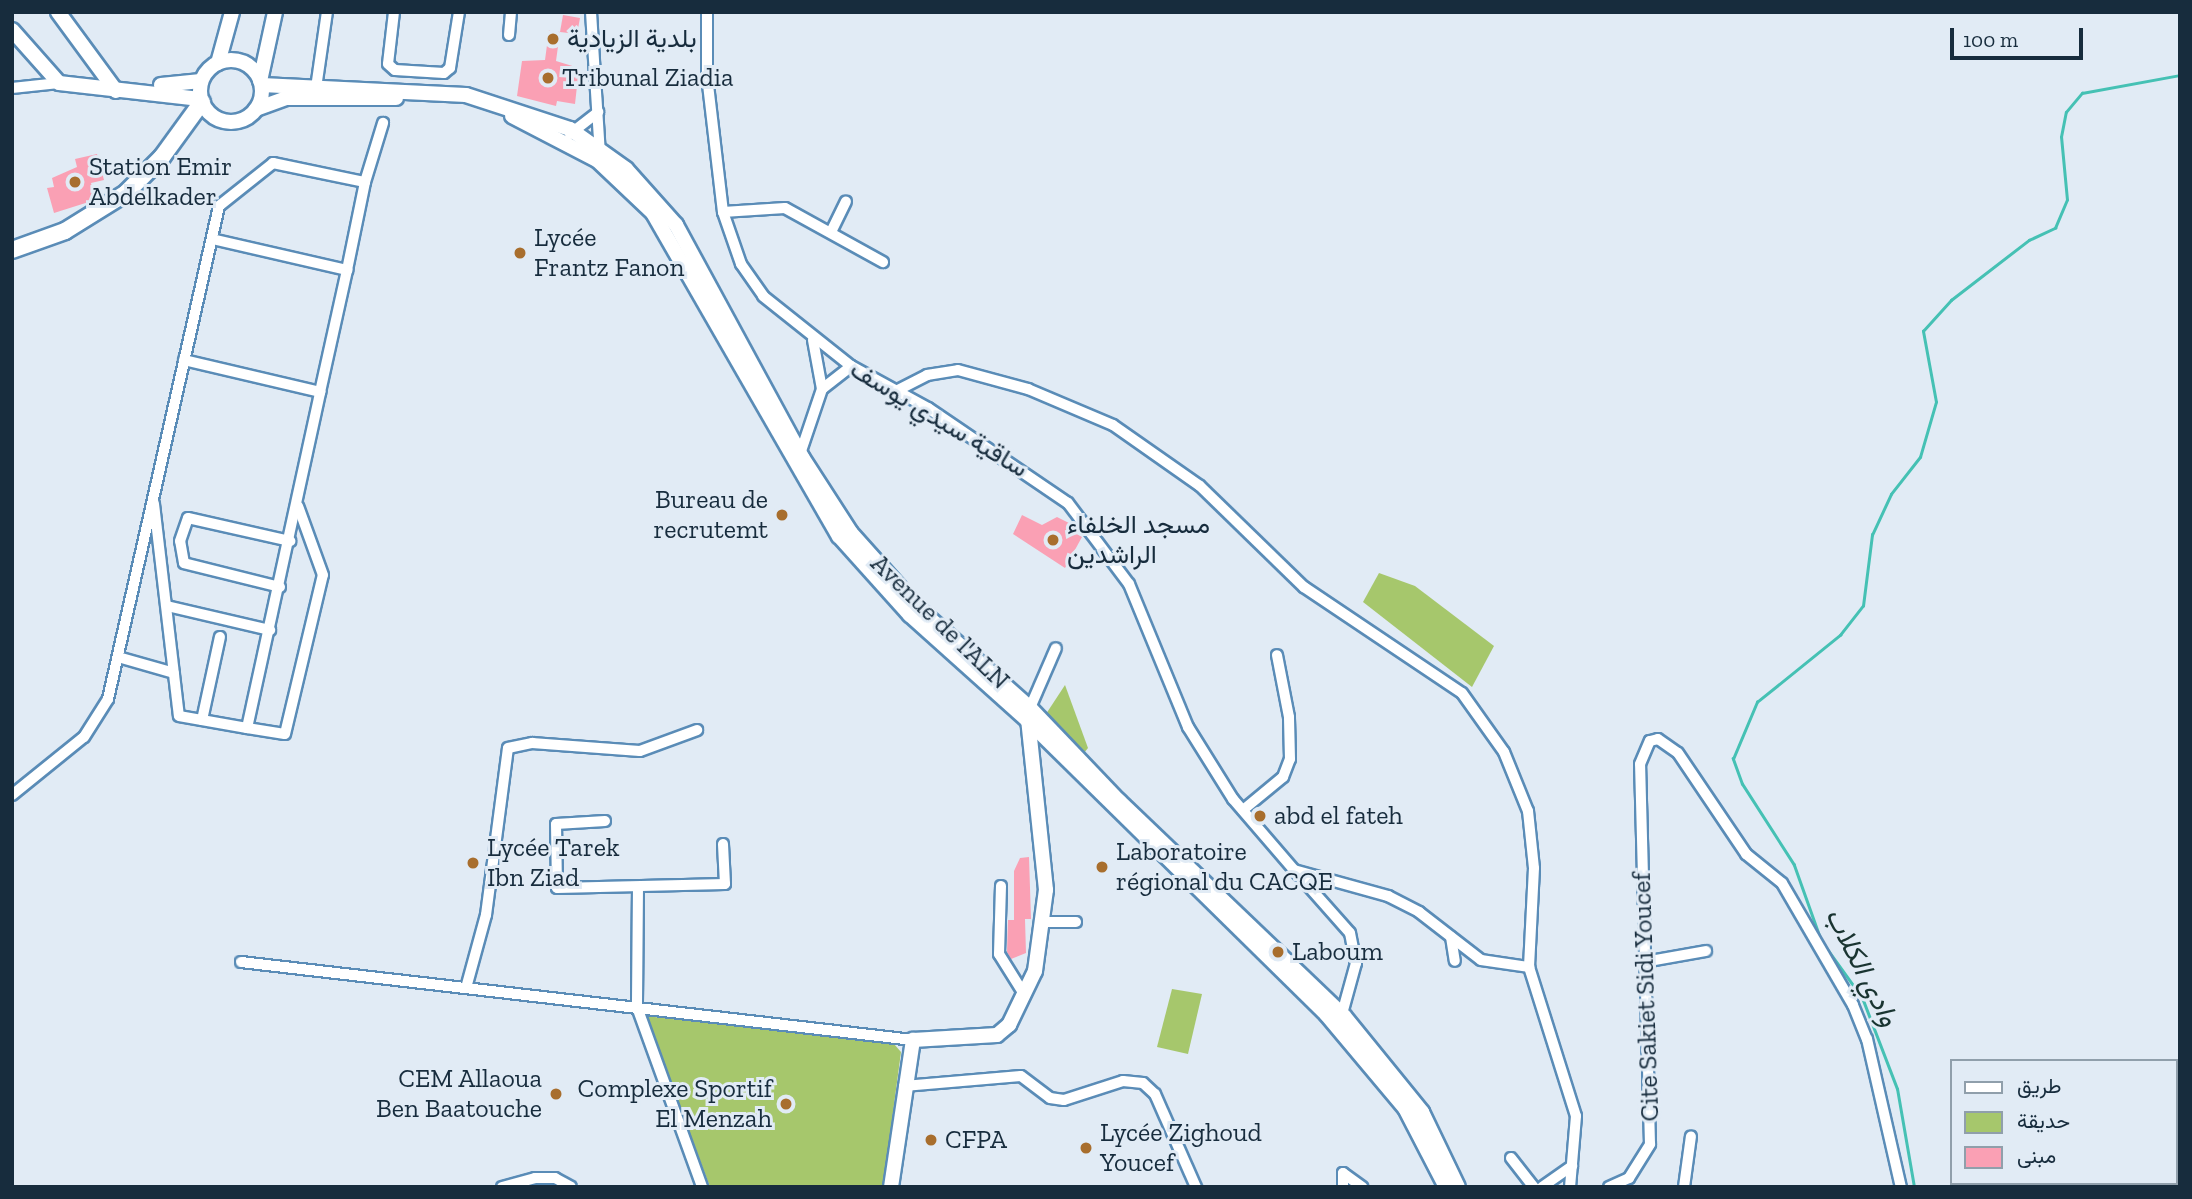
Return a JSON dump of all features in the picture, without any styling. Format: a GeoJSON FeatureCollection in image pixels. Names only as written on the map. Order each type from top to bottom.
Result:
{"type":"FeatureCollection","features":[{"type":"Feature","properties":{"kind":"highway"},"geometry":{"type":"LineString","coordinates":[[12,250],[65,231],[126,193],[163,157],[201,100]]}},
{"type":"Feature","properties":{"kind":"main road"},"geometry":{"type":"LineString","coordinates":[[58,12],[116,91]]}},
{"type":"Feature","properties":{"kind":"main road"},"geometry":{"type":"LineString","coordinates":[[116,91],[201,80],[218,63],[232,12]]}},
{"type":"Feature","properties":{"kind":"main road"},"geometry":{"type":"LineString","coordinates":[[256,109],[275,12]]}},
{"type":"Feature","properties":{"kind":"main road"},"geometry":{"type":"LineString","coordinates":[[12,30],[59,83],[201,100]]}},
{"type":"Feature","properties":{"kind":"main road"},"geometry":{"type":"LineString","coordinates":[[218,63],[243,62],[261,83],[316,88],[421,89],[488,100],[569,135],[600,155],[664,227],[839,536],[881,585],[1029,715],[1340,1021],[1422,1112],[1458,1187]]}},
{"type":"Feature","properties":{"kind":"main road"},"geometry":{"type":"LineString","coordinates":[[201,80],[201,100],[215,118],[228,122],[287,98],[442,99],[499,112],[569,135]]}},
{"type":"Feature","properties":{"kind":"main road"},"geometry":{"type":"LineString","coordinates":[[891,1187],[913,1040],[997,1035],[1024,994],[1035,971],[1044,922],[1043,845],[1029,715]]}},
{"type":"Feature","properties":{"kind":"main road"},"geometry":{"type":"LineString","coordinates":[[1340,1021],[1405,1108],[1446,1187]]}},
{"type":"Feature","properties":{"kind":"street"},"geometry":{"type":"LineString","coordinates":[[316,88],[327,12]]}},
{"type":"Feature","properties":{"kind":"street"},"geometry":{"type":"LineString","coordinates":[[394,12],[388,64],[420,72],[448,72],[459,12]]}},
{"type":"Feature","properties":{"kind":"street"},"geometry":{"type":"LineString","coordinates":[[509,35],[512,12]]}},
{"type":"Feature","properties":{"kind":"street"},"geometry":{"type":"LineString","coordinates":[[590,12],[600,155]]}},
{"type":"Feature","properties":{"kind":"street","name":"ساقية سيدي يوسف"},"geometry":{"type":"LineString","coordinates":[[707,12],[707,76],[723,212],[741,264],[764,296],[813,340],[851,366],[898,390],[1028,472],[1068,503],[1097,537],[1129,584],[1188,727],[1243,810],[1350,933],[1356,963],[1340,1021]]}},
{"type":"Feature","properties":{"kind":"street"},"geometry":{"type":"LineString","coordinates":[[420,72],[421,89]]}},
{"type":"Feature","properties":{"kind":"street"},"geometry":{"type":"LineString","coordinates":[[12,88],[59,83]]}},
{"type":"Feature","properties":{"kind":"street"},"geometry":{"type":"LineString","coordinates":[[569,135],[598,112]]}},
{"type":"Feature","properties":{"kind":"street"},"geometry":{"type":"LineString","coordinates":[[247,728],[298,506],[365,182],[383,123]]}},
{"type":"Feature","properties":{"kind":"street"},"geometry":{"type":"LineString","coordinates":[[12,795],[98,720],[118,657],[152,495],[219,206],[273,163],[365,182]]}},
{"type":"Feature","properties":{"kind":"street"},"geometry":{"type":"LineString","coordinates":[[831,232],[846,201]]}},
{"type":"Feature","properties":{"kind":"street"},"geometry":{"type":"LineString","coordinates":[[723,212],[785,208],[883,262]]}},
{"type":"Feature","properties":{"kind":"street"},"geometry":{"type":"LineString","coordinates":[[212,239],[347,270]]}},
{"type":"Feature","properties":{"kind":"street"},"geometry":{"type":"LineString","coordinates":[[797,460],[822,389],[813,340]]}},
{"type":"Feature","properties":{"kind":"street"},"geometry":{"type":"LineString","coordinates":[[184,360],[320,392]]}},
{"type":"Feature","properties":{"kind":"street"},"geometry":{"type":"LineString","coordinates":[[822,389],[851,366]]}},
{"type":"Feature","properties":{"kind":"street"},"geometry":{"type":"LineString","coordinates":[[898,390],[928,375],[958,370],[1070,406],[1159,454],[1304,587],[1462,693],[1504,752],[1528,811],[1534,868],[1529,967],[1576,1116],[1570,1187]]}},
{"type":"Feature","properties":{"kind":"street"},"geometry":{"type":"LineString","coordinates":[[152,495],[179,716],[285,734],[323,576],[298,506]]}},
{"type":"Feature","properties":{"kind":"street"},"geometry":{"type":"LineString","coordinates":[[279,587],[184,563],[180,541],[188,518],[290,541]]}},
{"type":"Feature","properties":{"kind":"street"},"geometry":{"type":"LineString","coordinates":[[167,606],[270,630]]}},
{"type":"Feature","properties":{"kind":"street"},"geometry":{"type":"LineString","coordinates":[[202,720],[220,638]]}},
{"type":"Feature","properties":{"kind":"street"},"geometry":{"type":"LineString","coordinates":[[1029,715],[1056,648]]}},
{"type":"Feature","properties":{"kind":"street"},"geometry":{"type":"LineString","coordinates":[[1243,810],[1283,777],[1290,759],[1289,717],[1277,655]]}},
{"type":"Feature","properties":{"kind":"street"},"geometry":{"type":"LineString","coordinates":[[118,657],[174,673]]}},
{"type":"Feature","properties":{"kind":"street"},"geometry":{"type":"LineString","coordinates":[[466,988],[488,905],[508,748],[533,743],[648,750],[697,730]]}},
{"type":"Feature","properties":{"kind":"street","name":"Cite Sakiet Sidi Youcef"},"geometry":{"type":"LineString","coordinates":[[1609,1187],[1629,1178],[1650,1144],[1640,764],[1650,741],[1665,742],[1692,772],[1726,829],[1788,892],[1867,1039],[1901,1187]]}},
{"type":"Feature","properties":{"kind":"street"},"geometry":{"type":"LineString","coordinates":[[605,821],[556,824],[557,888],[725,884],[723,844]]}},
{"type":"Feature","properties":{"kind":"street"},"geometry":{"type":"LineString","coordinates":[[1294,870],[1388,895],[1481,960],[1529,967]]}},
{"type":"Feature","properties":{"kind":"street"},"geometry":{"type":"LineString","coordinates":[[1001,886],[999,954],[1024,994]]}},
{"type":"Feature","properties":{"kind":"street"},"geometry":{"type":"LineString","coordinates":[[638,887],[637,1007],[702,1187]]}},
{"type":"Feature","properties":{"kind":"street"},"geometry":{"type":"LineString","coordinates":[[1044,922],[1076,922]]}},
{"type":"Feature","properties":{"kind":"street"},"geometry":{"type":"LineString","coordinates":[[1451,937],[1455,961]]}},
{"type":"Feature","properties":{"kind":"street"},"geometry":{"type":"LineString","coordinates":[[1644,962],[1706,951]]}},
{"type":"Feature","properties":{"kind":"street"},"geometry":{"type":"LineString","coordinates":[[241,962],[913,1040]]}},
{"type":"Feature","properties":{"kind":"street"},"geometry":{"type":"LineString","coordinates":[[904,1086],[1021,1076],[1051,1098],[1064,1100],[1123,1081],[1143,1083],[1155,1094],[1196,1187]]}},
{"type":"Feature","properties":{"kind":"street"},"geometry":{"type":"LineString","coordinates":[[1684,1187],[1691,1136]]}},
{"type":"Feature","properties":{"kind":"street"},"geometry":{"type":"LineString","coordinates":[[1511,1158],[1534,1187]]}},
{"type":"Feature","properties":{"kind":"street"},"geometry":{"type":"LineString","coordinates":[[1542,1187],[1572,1166]]}},
{"type":"Feature","properties":{"kind":"street"},"geometry":{"type":"LineString","coordinates":[[1343,1187],[1343,1173],[1362,1187]]}},
{"type":"Feature","properties":{"kind":"street"},"geometry":{"type":"LineString","coordinates":[[502,1187],[555,1178],[571,1187]]}},
{"type":"Feature","properties":{"kind":"green space"},"geometry":{"type":"Polygon","coordinates":[[[1379,573],[1415,586],[1494,646],[1472,687],[1363,602],[1379,573]]]}},
{"type":"Feature","properties":{"kind":"green space"},"geometry":{"type":"Polygon","coordinates":[[[1065,685],[1088,748],[1084,753],[1046,714],[1065,685]]]}},
{"type":"Feature","properties":{"kind":"green space"},"geometry":{"type":"Polygon","coordinates":[[[1172,989],[1202,994],[1188,1054],[1157,1047],[1172,989]]]}},
{"type":"Feature","properties":{"kind":"green space","name":"Complexe Sportif El Menzah"},"geometry":{"type":"Polygon","coordinates":[[[646,1016],[894,1044],[901,1052],[883,1187],[710,1187],[646,1016]]]}},
{"type":"Feature","properties":{"kind":"building"},"geometry":{"type":"Polygon","coordinates":[[[563,15],[580,18],[577,34],[560,32],[563,15]]]}},
{"type":"Feature","properties":{"kind":"building","name":"Tribunal Ziadia"},"geometry":{"type":"Polygon","coordinates":[[[549,30],[560,32],[556,61],[579,68],[575,104],[557,101],[556,106],[517,96],[522,61],[545,60],[549,30]]]}},
{"type":"Feature","properties":{"kind":"building","name":"Station Emir Abdelkader"},"geometry":{"type":"Polygon","coordinates":[[[97,154],[104,180],[91,183],[95,200],[54,213],[47,188],[54,187],[52,178],[77,167],[75,159],[97,154]]]}},
{"type":"Feature","properties":{"kind":"building","name":"مسجد الخلفاء الراشدين"},"geometry":{"type":"Polygon","coordinates":[[[1022,515],[1042,525],[1057,517],[1075,526],[1073,532],[1082,537],[1065,568],[1013,534],[1022,515]]]}},
{"type":"Feature","properties":{"kind":"building"},"geometry":{"type":"Polygon","coordinates":[[[1029,857],[1031,919],[1025,919],[1026,953],[1011,959],[1007,952],[1008,920],[1014,920],[1014,871],[1020,858],[1029,857]]]}},
{"type":"Feature","properties":{"kind":"waterway","name":"وادي الكلاب"},"geometry":{"type":"LineString","coordinates":[[1914,1187],[1897,1089],[1862,998],[1821,941],[1794,865],[1742,784],[1733,759],[1757,702],[1840,635],[1863,606],[1872,535],[1891,494],[1920,457],[1936,402],[1923,331],[1951,300],[2029,240],[2055,228],[2067,200],[2061,137],[2066,112],[2082,93],[2180,75]]}},
{"type":"Feature","properties":{"kind":"place","name":"بلدية الزيادية"},"geometry":{"type":"Point","coordinates":[553,39]}},
{"type":"Feature","properties":{"kind":"place","name":"Tribunal Ziadia"},"geometry":{"type":"Point","coordinates":[548,78]}},
{"type":"Feature","properties":{"kind":"place","name":"Station Emir Abdelkader"},"geometry":{"type":"Point","coordinates":[75,182]}},
{"type":"Feature","properties":{"kind":"place","name":"Lycée Frantz Fanon"},"geometry":{"type":"Point","coordinates":[520,253]}},
{"type":"Feature","properties":{"kind":"place","name":"Bureau de recrutemt"},"geometry":{"type":"Point","coordinates":[782,515]}},
{"type":"Feature","properties":{"kind":"place","name":"مسجد الخلفاء الراشدين"},"geometry":{"type":"Point","coordinates":[1053,540]}},
{"type":"Feature","properties":{"kind":"place","name":"abd el fateh"},"geometry":{"type":"Point","coordinates":[1260,816]}},
{"type":"Feature","properties":{"kind":"place","name":"Lycée Tarek Ibn Ziad"},"geometry":{"type":"Point","coordinates":[473,863]}},
{"type":"Feature","properties":{"kind":"place","name":"Laboratoire régional du CACQE"},"geometry":{"type":"Point","coordinates":[1102,867]}},
{"type":"Feature","properties":{"kind":"place","name":"Laboum"},"geometry":{"type":"Point","coordinates":[1278,952]}},
{"type":"Feature","properties":{"kind":"place","name":"CEM Allaoua Ben Baatouche"},"geometry":{"type":"Point","coordinates":[556,1094]}},
{"type":"Feature","properties":{"kind":"place","name":"Complexe Sportif El Menzah"},"geometry":{"type":"Point","coordinates":[786,1104]}},
{"type":"Feature","properties":{"kind":"place","name":"CFPA"},"geometry":{"type":"Point","coordinates":[931,1140]}},
{"type":"Feature","properties":{"kind":"place","name":"Lycée Zighoud Youcef"},"geometry":{"type":"Point","coordinates":[1086,1148]}}]}
